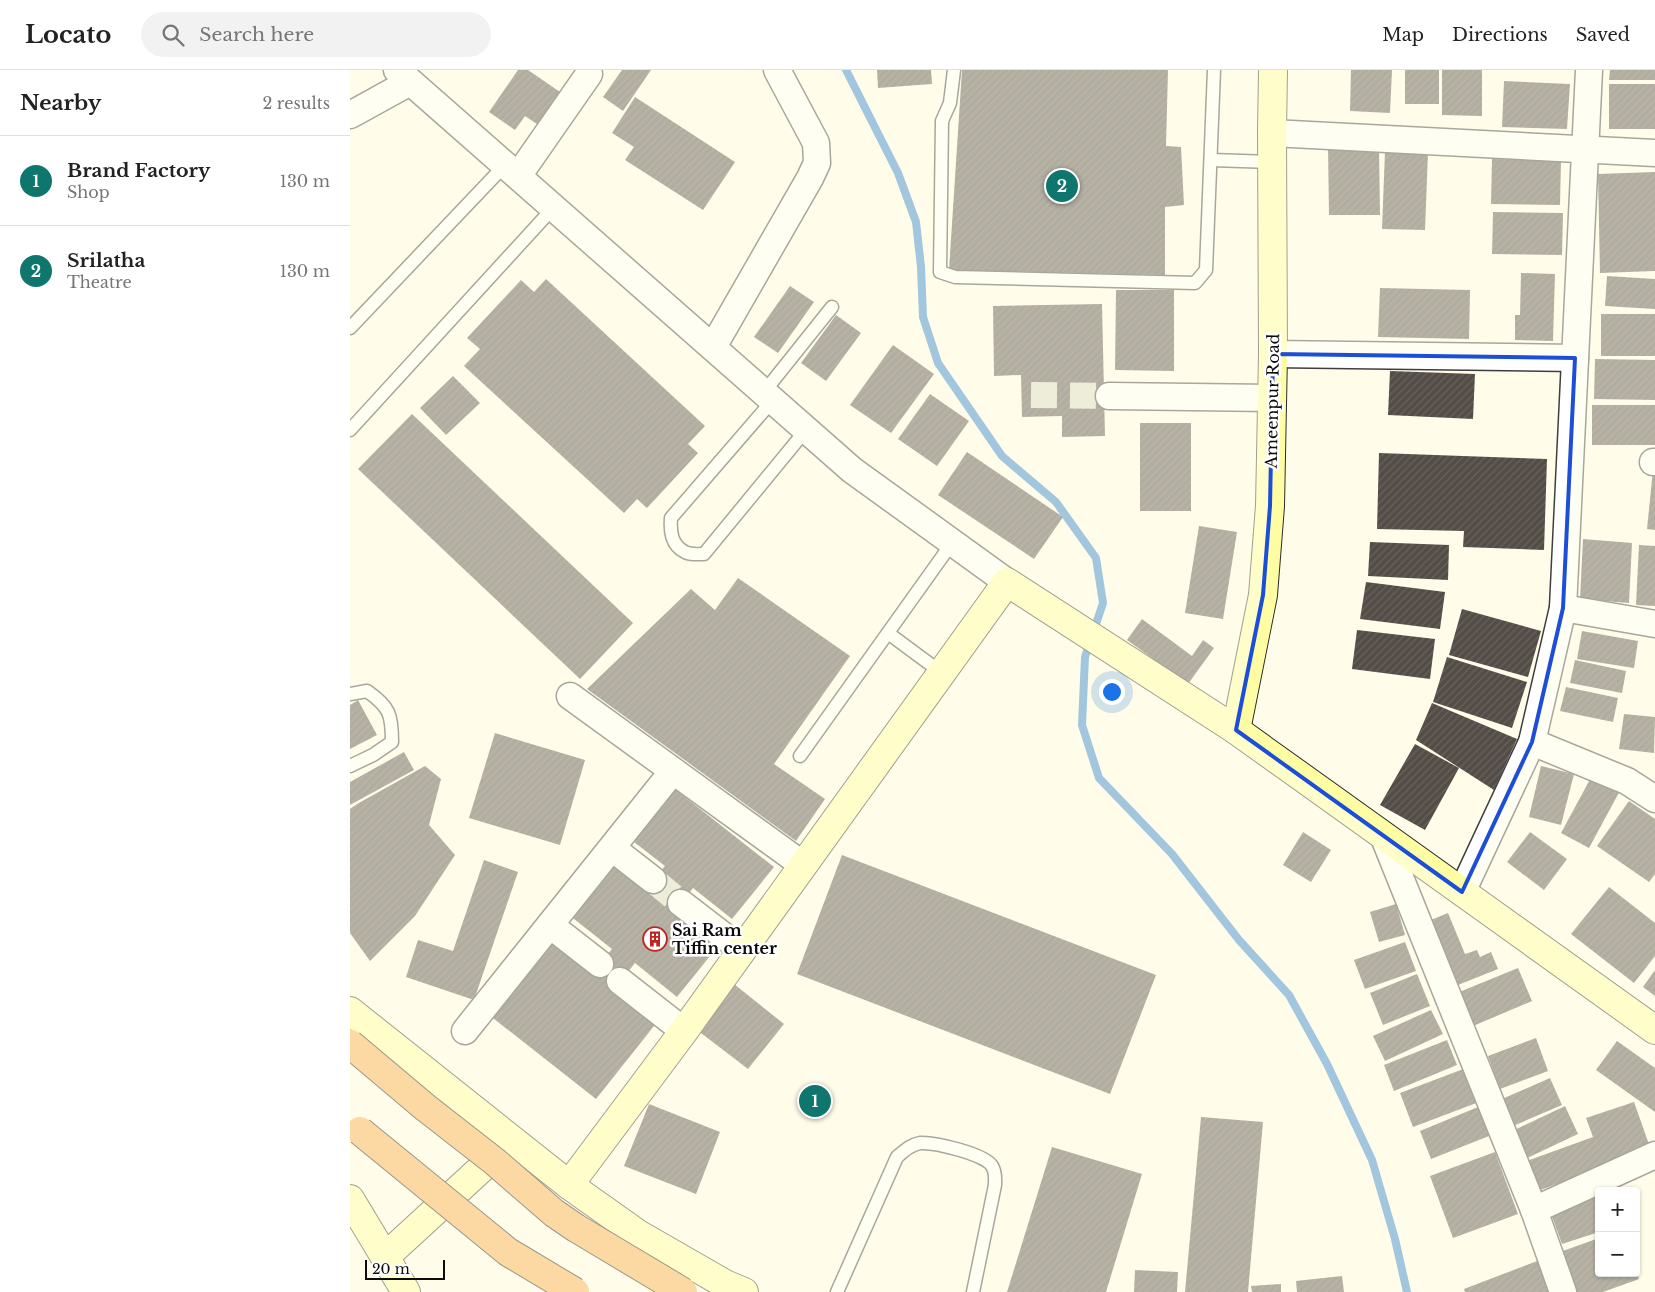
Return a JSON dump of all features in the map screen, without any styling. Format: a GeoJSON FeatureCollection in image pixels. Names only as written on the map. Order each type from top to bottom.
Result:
{"type":"FeatureCollection","features":[{"type":"Feature","properties":{"kind":"highway"},"geometry":{"type":"LineString","coordinates":[[350,1044],[426,1108],[494,1161],[554,1213],[683,1292]]}},
{"type":"Feature","properties":{"kind":"highway"},"geometry":{"type":"LineString","coordinates":[[360,1131],[508,1252],[575,1292]]}},
{"type":"Feature","properties":{"kind":"street"},"geometry":{"type":"LineString","coordinates":[[713,347],[817,163],[816,142],[778,70]]}},
{"type":"Feature","properties":{"kind":"street","name":"Ameenpur Road"},"geometry":{"type":"LineString","coordinates":[[1236,730],[1263,595],[1270,506],[1273,354],[1273,70]]}},
{"type":"Feature","properties":{"kind":"street"},"geometry":{"type":"LineString","coordinates":[[1462,892],[1532,742],[1563,608],[1589,70]]}},
{"type":"Feature","properties":{"kind":"street"},"geometry":{"type":"LineString","coordinates":[[350,115],[403,74],[852,470],[1007,582],[1236,730],[1655,1030]]}},
{"type":"Feature","properties":{"kind":"street"},"geometry":{"type":"LineString","coordinates":[[511,170],[589,74]]}},
{"type":"Feature","properties":{"kind":"street"},"geometry":{"type":"LineString","coordinates":[[1272,133],[1655,153]]}},
{"type":"Feature","properties":{"kind":"street"},"geometry":{"type":"LineString","coordinates":[[1273,354],[1575,358]]}},
{"type":"Feature","properties":{"kind":"street"},"geometry":{"type":"LineString","coordinates":[[1109,396],[1272,398]]}},
{"type":"Feature","properties":{"kind":"street"},"geometry":{"type":"LineString","coordinates":[[569,1185],[684,1031],[1007,582]]}},
{"type":"Feature","properties":{"kind":"street"},"geometry":{"type":"LineString","coordinates":[[1563,608],[1655,624]]}},
{"type":"Feature","properties":{"kind":"street"},"geometry":{"type":"LineString","coordinates":[[570,696],[803,865]]}},
{"type":"Feature","properties":{"kind":"street"},"geometry":{"type":"LineString","coordinates":[[1532,742],[1627,781],[1655,800]]}},
{"type":"Feature","properties":{"kind":"street"},"geometry":{"type":"LineString","coordinates":[[465,1031],[673,771]]}},
{"type":"Feature","properties":{"kind":"street"},"geometry":{"type":"LineString","coordinates":[[1383,835],[1534,1210],[1563,1292]]}},
{"type":"Feature","properties":{"kind":"street"},"geometry":{"type":"LineString","coordinates":[[612,848],[653,880]]}},
{"type":"Feature","properties":{"kind":"street"},"geometry":{"type":"LineString","coordinates":[[682,903],[742,950]]}},
{"type":"Feature","properties":{"kind":"street"},"geometry":{"type":"LineString","coordinates":[[550,925],[600,964]]}},
{"type":"Feature","properties":{"kind":"street"},"geometry":{"type":"LineString","coordinates":[[620,981],[684,1031]]}},
{"type":"Feature","properties":{"kind":"street"},"geometry":{"type":"LineString","coordinates":[[350,1011],[569,1185],[638,1234],[725,1284],[744,1292]]}},
{"type":"Feature","properties":{"kind":"street"},"geometry":{"type":"LineString","coordinates":[[385,1257],[512,1140]]}},
{"type":"Feature","properties":{"kind":"street"},"geometry":{"type":"LineString","coordinates":[[1534,1210],[1655,1155]]}},
{"type":"Feature","properties":{"kind":"street"},"geometry":{"type":"LineString","coordinates":[[350,1199],[406,1292]]}},
{"type":"Feature","properties":{"kind":"lane"},"geometry":{"type":"LineString","coordinates":[[954,70],[950,103],[942,121],[940,272],[955,277],[1195,283],[1206,270],[1214,70]]}},
{"type":"Feature","properties":{"kind":"lane"},"geometry":{"type":"LineString","coordinates":[[1211,160],[1272,162]]}},
{"type":"Feature","properties":{"kind":"lane"},"geometry":{"type":"LineString","coordinates":[[350,328],[511,170]]}},
{"type":"Feature","properties":{"kind":"lane"},"geometry":{"type":"LineString","coordinates":[[350,430],[554,207]]}},
{"type":"Feature","properties":{"kind":"lane"},"geometry":{"type":"LineString","coordinates":[[806,430],[704,554],[686,553],[674,543],[670,530],[671,518],[768,396],[832,307]]}},
{"type":"Feature","properties":{"kind":"lane"},"geometry":{"type":"LineString","coordinates":[[800,756],[952,543]]}},
{"type":"Feature","properties":{"kind":"lane"},"geometry":{"type":"LineString","coordinates":[[888,633],[942,673]]}},
{"type":"Feature","properties":{"kind":"lane"},"geometry":{"type":"LineString","coordinates":[[350,694],[367,691],[380,700],[392,719],[392,742],[373,755],[350,766]]}},
{"type":"Feature","properties":{"kind":"lane"},"geometry":{"type":"LineString","coordinates":[[837,1292],[897,1157],[906,1148],[919,1144],[935,1144],[976,1156],[992,1165],[995,1173],[995,1185],[973,1292]]}},
{"type":"Feature","properties":{"kind":"highlighted area"},"geometry":{"type":"Polygon","coordinates":[[[1273,354],[1575,358],[1563,608],[1532,742],[1462,892],[1236,730],[1263,595],[1270,506],[1273,354]]]}},
{"type":"Feature","properties":{"kind":"building"},"geometry":{"type":"Polygon","coordinates":[[[518,70],[528,70],[563,94],[540,126],[525,116],[515,130],[489,112],[518,70]]]}},
{"type":"Feature","properties":{"kind":"building"},"geometry":{"type":"Polygon","coordinates":[[[622,70],[651,70],[623,111],[603,97],[622,70]]]}},
{"type":"Feature","properties":{"kind":"building"},"geometry":{"type":"Polygon","coordinates":[[[877,70],[931,70],[932,84],[878,88],[877,70]]]}},
{"type":"Feature","properties":{"kind":"building"},"geometry":{"type":"Polygon","coordinates":[[[962,70],[1168,70],[1166,146],[1181,147],[1184,205],[1165,207],[1165,275],[949,270],[962,70]]]}},
{"type":"Feature","properties":{"kind":"building"},"geometry":{"type":"Polygon","coordinates":[[[1351,70],[1392,70],[1390,113],[1350,111],[1351,70]]]}},
{"type":"Feature","properties":{"kind":"building"},"geometry":{"type":"Polygon","coordinates":[[[1405,70],[1439,70],[1439,104],[1405,104],[1405,70]]]}},
{"type":"Feature","properties":{"kind":"building"},"geometry":{"type":"Polygon","coordinates":[[[1442,70],[1482,70],[1482,116],[1442,115],[1442,70]]]}},
{"type":"Feature","properties":{"kind":"building"},"geometry":{"type":"Polygon","coordinates":[[[1610,70],[1655,70],[1655,80],[1609,80],[1610,70]]]}},
{"type":"Feature","properties":{"kind":"building"},"geometry":{"type":"Polygon","coordinates":[[[1504,81],[1570,84],[1567,129],[1502,127],[1504,81]]]}},
{"type":"Feature","properties":{"kind":"building"},"geometry":{"type":"Polygon","coordinates":[[[1609,84],[1655,84],[1655,129],[1609,129],[1609,84]]]}},
{"type":"Feature","properties":{"kind":"building"},"geometry":{"type":"Polygon","coordinates":[[[635,97],[735,162],[703,210],[625,160],[634,147],[612,133],[635,97]]]}},
{"type":"Feature","properties":{"kind":"building"},"geometry":{"type":"Polygon","coordinates":[[[1328,147],[1379,147],[1380,215],[1329,215],[1328,147]]]}},
{"type":"Feature","properties":{"kind":"building"},"geometry":{"type":"Polygon","coordinates":[[[1385,151],[1428,152],[1425,230],[1382,229],[1385,151]]]}},
{"type":"Feature","properties":{"kind":"building"},"geometry":{"type":"Polygon","coordinates":[[[1492,159],[1561,160],[1560,205],[1491,204],[1492,159]]]}},
{"type":"Feature","properties":{"kind":"building"},"geometry":{"type":"Polygon","coordinates":[[[1655,172],[1655,271],[1600,273],[1598,174],[1655,172]]]}},
{"type":"Feature","properties":{"kind":"building"},"geometry":{"type":"Polygon","coordinates":[[[1493,212],[1563,213],[1562,255],[1492,254],[1493,212]]]}},
{"type":"Feature","properties":{"kind":"building"},"geometry":{"type":"Polygon","coordinates":[[[1521,273],[1555,274],[1553,341],[1515,340],[1515,315],[1520,315],[1521,273]]]}},
{"type":"Feature","properties":{"kind":"building"},"geometry":{"type":"Polygon","coordinates":[[[1607,276],[1655,279],[1655,309],[1605,306],[1607,276]]]}},
{"type":"Feature","properties":{"kind":"building"},"geometry":{"type":"Polygon","coordinates":[[[546,279],[705,426],[688,444],[698,453],[647,508],[637,499],[624,513],[464,366],[480,349],[467,338],[521,280],[534,292],[546,279]]]}},
{"type":"Feature","properties":{"kind":"building"},"geometry":{"type":"Polygon","coordinates":[[[790,286],[814,302],[778,353],[754,337],[790,286]]]}},
{"type":"Feature","properties":{"kind":"building"},"geometry":{"type":"Polygon","coordinates":[[[1380,288],[1470,290],[1469,339],[1378,337],[1380,288]]]}},
{"type":"Feature","properties":{"kind":"building"},"geometry":{"type":"Polygon","coordinates":[[[1116,290],[1174,290],[1174,371],[1115,370],[1116,290]]]}},
{"type":"Feature","properties":{"kind":"building"},"geometry":{"type":"Polygon","coordinates":[[[1102,304],[1105,436],[1062,437],[1062,416],[1022,417],[1021,375],[994,376],[993,306],[1102,304]]]}},
{"type":"Feature","properties":{"kind":"building"},"geometry":{"type":"Polygon","coordinates":[[[1601,314],[1655,314],[1655,356],[1601,356],[1601,314]]]}},
{"type":"Feature","properties":{"kind":"building"},"geometry":{"type":"Polygon","coordinates":[[[836,315],[861,333],[826,381],[801,363],[836,315]]]}},
{"type":"Feature","properties":{"kind":"building"},"geometry":{"type":"Polygon","coordinates":[[[893,345],[934,374],[891,433],[850,405],[893,345]]]}},
{"type":"Feature","properties":{"kind":"building"},"geometry":{"type":"Polygon","coordinates":[[[1595,359],[1655,360],[1655,400],[1594,399],[1595,359]]]}},
{"type":"Feature","properties":{"kind":"building"},"geometry":{"type":"Polygon","coordinates":[[[1390,371],[1475,374],[1473,419],[1388,415],[1390,371]]]}},
{"type":"Feature","properties":{"kind":"building"},"geometry":{"type":"Polygon","coordinates":[[[453,376],[480,403],[446,435],[420,408],[453,376]]]}},
{"type":"Feature","properties":{"kind":"building"},"geometry":{"type":"Polygon","coordinates":[[[930,394],[969,421],[937,466],[898,439],[930,394]]]}},
{"type":"Feature","properties":{"kind":"building"},"geometry":{"type":"Polygon","coordinates":[[[1592,405],[1655,405],[1655,445],[1592,445],[1592,405]]]}},
{"type":"Feature","properties":{"kind":"building"},"geometry":{"type":"Polygon","coordinates":[[[412,414],[633,623],[580,679],[358,469],[412,414]]]}},
{"type":"Feature","properties":{"kind":"building"},"geometry":{"type":"Polygon","coordinates":[[[1140,423],[1191,423],[1191,511],[1140,511],[1140,423]]]}},
{"type":"Feature","properties":{"kind":"building"},"geometry":{"type":"Polygon","coordinates":[[[967,452],[1063,517],[1034,559],[938,495],[967,452]]]}},
{"type":"Feature","properties":{"kind":"building"},"geometry":{"type":"Polygon","coordinates":[[[1379,453],[1547,459],[1544,550],[1463,547],[1464,531],[1377,529],[1379,453]]]}},
{"type":"Feature","properties":{"kind":"building"},"geometry":{"type":"Polygon","coordinates":[[[1653,470],[1655,470],[1655,530],[1647,529],[1653,470]]]}},
{"type":"Feature","properties":{"kind":"building"},"geometry":{"type":"Polygon","coordinates":[[[1199,526],[1237,532],[1223,619],[1185,613],[1199,526]]]}},
{"type":"Feature","properties":{"kind":"building"},"geometry":{"type":"Polygon","coordinates":[[[1583,539],[1632,543],[1629,603],[1580,599],[1583,539]]]}},
{"type":"Feature","properties":{"kind":"building"},"geometry":{"type":"Polygon","coordinates":[[[1370,542],[1449,545],[1448,580],[1368,576],[1370,542]]]}},
{"type":"Feature","properties":{"kind":"building"},"geometry":{"type":"Polygon","coordinates":[[[1639,545],[1655,546],[1655,606],[1636,605],[1639,545]]]}},
{"type":"Feature","properties":{"kind":"building"},"geometry":{"type":"Polygon","coordinates":[[[738,578],[850,656],[774,764],[825,799],[796,841],[587,689],[691,589],[715,610],[738,578]]]}},
{"type":"Feature","properties":{"kind":"building"},"geometry":{"type":"Polygon","coordinates":[[[1366,582],[1445,592],[1440,629],[1360,619],[1366,582]]]}},
{"type":"Feature","properties":{"kind":"building"},"geometry":{"type":"Polygon","coordinates":[[[1462,609],[1541,631],[1528,677],[1449,655],[1462,609]]]}},
{"type":"Feature","properties":{"kind":"building"},"geometry":{"type":"Polygon","coordinates":[[[1142,619],[1192,656],[1203,640],[1214,648],[1188,684],[1127,640],[1142,619]]]}},
{"type":"Feature","properties":{"kind":"building"},"geometry":{"type":"Polygon","coordinates":[[[1357,630],[1435,639],[1430,679],[1352,669],[1357,630]]]}},
{"type":"Feature","properties":{"kind":"building"},"geometry":{"type":"Polygon","coordinates":[[[1582,631],[1638,641],[1634,668],[1577,659],[1582,631]]]}},
{"type":"Feature","properties":{"kind":"building"},"geometry":{"type":"Polygon","coordinates":[[[1447,657],[1527,682],[1512,728],[1433,702],[1447,657]]]}},
{"type":"Feature","properties":{"kind":"building"},"geometry":{"type":"Polygon","coordinates":[[[1575,660],[1626,671],[1622,693],[1570,683],[1575,660]]]}},
{"type":"Feature","properties":{"kind":"building"},"geometry":{"type":"Polygon","coordinates":[[[1566,687],[1618,698],[1613,722],[1560,711],[1566,687]]]}},
{"type":"Feature","properties":{"kind":"building"},"geometry":{"type":"Polygon","coordinates":[[[358,700],[377,735],[350,749],[350,705],[358,700]]]}},
{"type":"Feature","properties":{"kind":"building"},"geometry":{"type":"Polygon","coordinates":[[[1432,703],[1517,739],[1494,790],[1416,740],[1432,703]]]}},
{"type":"Feature","properties":{"kind":"building"},"geometry":{"type":"Polygon","coordinates":[[[1624,714],[1655,717],[1654,753],[1619,749],[1624,714]]]}},
{"type":"Feature","properties":{"kind":"building"},"geometry":{"type":"Polygon","coordinates":[[[495,733],[585,760],[560,845],[469,818],[495,733]]]}},
{"type":"Feature","properties":{"kind":"building"},"geometry":{"type":"Polygon","coordinates":[[[1415,744],[1459,768],[1425,830],[1380,805],[1415,744]]]}},
{"type":"Feature","properties":{"kind":"building"},"geometry":{"type":"Polygon","coordinates":[[[404,752],[414,770],[350,805],[350,782],[404,752]]]}},
{"type":"Feature","properties":{"kind":"building"},"geometry":{"type":"Polygon","coordinates":[[[425,766],[441,779],[429,825],[455,855],[415,916],[370,961],[350,933],[350,809],[425,766]]]}},
{"type":"Feature","properties":{"kind":"building"},"geometry":{"type":"Polygon","coordinates":[[[1541,766],[1574,774],[1561,825],[1529,817],[1541,766]]]}},
{"type":"Feature","properties":{"kind":"building"},"geometry":{"type":"Polygon","coordinates":[[[1594,772],[1622,787],[1589,848],[1561,833],[1594,772]]]}},
{"type":"Feature","properties":{"kind":"building","name":"Sai Ram Tiffin center"},"geometry":{"type":"Polygon","coordinates":[[[667,783],[774,867],[732,919],[693,888],[675,912],[718,946],[677,997],[635,963],[616,987],[658,1021],[596,1099],[484,1011],[547,932],[600,964],[612,949],[564,911],[609,855],[648,886],[665,866],[625,835],[667,783]]]}},
{"type":"Feature","properties":{"kind":"building"},"geometry":{"type":"Polygon","coordinates":[[[1629,801],[1655,819],[1655,874],[1649,882],[1597,846],[1629,801]]]}},
{"type":"Feature","properties":{"kind":"building"},"geometry":{"type":"Polygon","coordinates":[[[1303,832],[1331,850],[1311,882],[1283,865],[1303,832]]]}},
{"type":"Feature","properties":{"kind":"building"},"geometry":{"type":"Polygon","coordinates":[[[1530,832],[1567,859],[1544,890],[1507,862],[1530,832]]]}},
{"type":"Feature","properties":{"kind":"building"},"geometry":{"type":"Polygon","coordinates":[[[842,855],[1156,975],[1110,1094],[797,974],[842,855]]]}},
{"type":"Feature","properties":{"kind":"building"},"geometry":{"type":"Polygon","coordinates":[[[484,860],[518,872],[474,1000],[406,977],[418,940],[453,951],[484,860]]]}},
{"type":"Feature","properties":{"kind":"building"},"geometry":{"type":"Polygon","coordinates":[[[1609,887],[1655,923],[1655,956],[1634,983],[1571,934],[1609,887]]]}},
{"type":"Feature","properties":{"kind":"building"},"geometry":{"type":"Polygon","coordinates":[[[1396,904],[1405,935],[1379,942],[1370,912],[1396,904]]]}},
{"type":"Feature","properties":{"kind":"building"},"geometry":{"type":"Polygon","coordinates":[[[1448,913],[1465,954],[1477,950],[1480,957],[1491,952],[1498,969],[1453,987],[1426,922],[1448,913]]]}},
{"type":"Feature","properties":{"kind":"building"},"geometry":{"type":"Polygon","coordinates":[[[1405,942],[1416,971],[1365,989],[1354,960],[1405,942]]]}},
{"type":"Feature","properties":{"kind":"building"},"geometry":{"type":"Polygon","coordinates":[[[1518,968],[1532,1001],[1466,1029],[1452,995],[1518,968]]]}},
{"type":"Feature","properties":{"kind":"building"},"geometry":{"type":"Polygon","coordinates":[[[1655,970],[1655,996],[1643,987],[1655,970]]]}},
{"type":"Feature","properties":{"kind":"building"},"geometry":{"type":"Polygon","coordinates":[[[1417,974],[1430,1006],[1383,1025],[1370,993],[1417,974]]]}},
{"type":"Feature","properties":{"kind":"building"},"geometry":{"type":"Polygon","coordinates":[[[734,984],[784,1024],[748,1069],[697,1030],[734,984]]]}},
{"type":"Feature","properties":{"kind":"building"},"geometry":{"type":"Polygon","coordinates":[[[1431,1010],[1443,1034],[1385,1061],[1373,1036],[1431,1010]]]}},
{"type":"Feature","properties":{"kind":"building"},"geometry":{"type":"Polygon","coordinates":[[[1536,1038],[1548,1071],[1500,1089],[1488,1056],[1536,1038]]]}},
{"type":"Feature","properties":{"kind":"building"},"geometry":{"type":"Polygon","coordinates":[[[1447,1040],[1457,1065],[1394,1091],[1384,1065],[1447,1040]]]}},
{"type":"Feature","properties":{"kind":"building"},"geometry":{"type":"Polygon","coordinates":[[[1617,1041],[1655,1068],[1655,1112],[1596,1070],[1617,1041]]]}},
{"type":"Feature","properties":{"kind":"building"},"geometry":{"type":"Polygon","coordinates":[[[1466,1068],[1479,1102],[1413,1127],[1400,1093],[1466,1068]]]}},
{"type":"Feature","properties":{"kind":"building"},"geometry":{"type":"Polygon","coordinates":[[[1550,1078],[1562,1105],[1513,1126],[1502,1099],[1550,1078]]]}},
{"type":"Feature","properties":{"kind":"building"},"geometry":{"type":"Polygon","coordinates":[[[1634,1102],[1651,1150],[1532,1193],[1521,1163],[1593,1137],[1586,1118],[1634,1102]]]}},
{"type":"Feature","properties":{"kind":"building"},"geometry":{"type":"Polygon","coordinates":[[[649,1104],[720,1132],[696,1194],[624,1166],[649,1104]]]}},
{"type":"Feature","properties":{"kind":"building"},"geometry":{"type":"Polygon","coordinates":[[[1565,1106],[1578,1134],[1521,1161],[1508,1133],[1565,1106]]]}},
{"type":"Feature","properties":{"kind":"building"},"geometry":{"type":"Polygon","coordinates":[[[1478,1107],[1489,1136],[1431,1159],[1420,1131],[1478,1107]]]}},
{"type":"Feature","properties":{"kind":"building"},"geometry":{"type":"Polygon","coordinates":[[[1201,1117],[1263,1122],[1248,1292],[1185,1292],[1201,1117]]]}},
{"type":"Feature","properties":{"kind":"building"},"geometry":{"type":"Polygon","coordinates":[[[1052,1147],[1142,1174],[1106,1292],[1007,1292],[1052,1147]]]}},
{"type":"Feature","properties":{"kind":"building"},"geometry":{"type":"Polygon","coordinates":[[[1495,1152],[1518,1214],[1453,1238],[1430,1176],[1495,1152]]]}},
{"type":"Feature","properties":{"kind":"building"},"geometry":{"type":"Polygon","coordinates":[[[1595,1198],[1595,1233],[1562,1244],[1551,1214],[1595,1198]]]}},
{"type":"Feature","properties":{"kind":"building"},"geometry":{"type":"Polygon","coordinates":[[[1595,1239],[1595,1277],[1638,1277],[1639,1279],[1603,1292],[1575,1292],[1560,1252],[1595,1239]]]}},
{"type":"Feature","properties":{"kind":"building"},"geometry":{"type":"Polygon","coordinates":[[[1545,1258],[1557,1292],[1465,1292],[1464,1289],[1545,1258]]]}},
{"type":"Feature","properties":{"kind":"building"},"geometry":{"type":"Polygon","coordinates":[[[1135,1270],[1178,1272],[1177,1292],[1134,1292],[1135,1270]]]}},
{"type":"Feature","properties":{"kind":"building"},"geometry":{"type":"Polygon","coordinates":[[[1342,1276],[1344,1292],[1297,1292],[1296,1281],[1342,1276]]]}},
{"type":"Feature","properties":{"kind":"building"},"geometry":{"type":"Polygon","coordinates":[[[1281,1284],[1281,1292],[1252,1292],[1251,1286],[1281,1284]]]}},
{"type":"Feature","properties":{"kind":"waterway"},"geometry":{"type":"LineString","coordinates":[[846,70],[898,173],[916,222],[921,267],[923,317],[938,363],[1002,456],[1056,502],[1096,558],[1103,603],[1085,657],[1082,725],[1099,778],[1172,854],[1239,940],[1289,995],[1327,1064],[1372,1160],[1395,1239],[1407,1292]]}},
{"type":"Feature","properties":{"kind":"tunnel"},"geometry":{"type":"LineString","coordinates":[[1031,395],[1109,396]]}},
{"type":"Feature","properties":{"kind":"tunnel"},"geometry":{"type":"LineString","coordinates":[[653,880],[681,903]]}},
{"type":"Feature","properties":{"kind":"place","name":"Srilatha"},"geometry":{"type":"Point","coordinates":[1062,186]}},
{"type":"Feature","properties":{"kind":"place","name":"Sai Ram Tiffin center"},"geometry":{"type":"Point","coordinates":[655,939]}},
{"type":"Feature","properties":{"kind":"place","name":"Brand Factory"},"geometry":{"type":"Point","coordinates":[815,1101]}}]}
